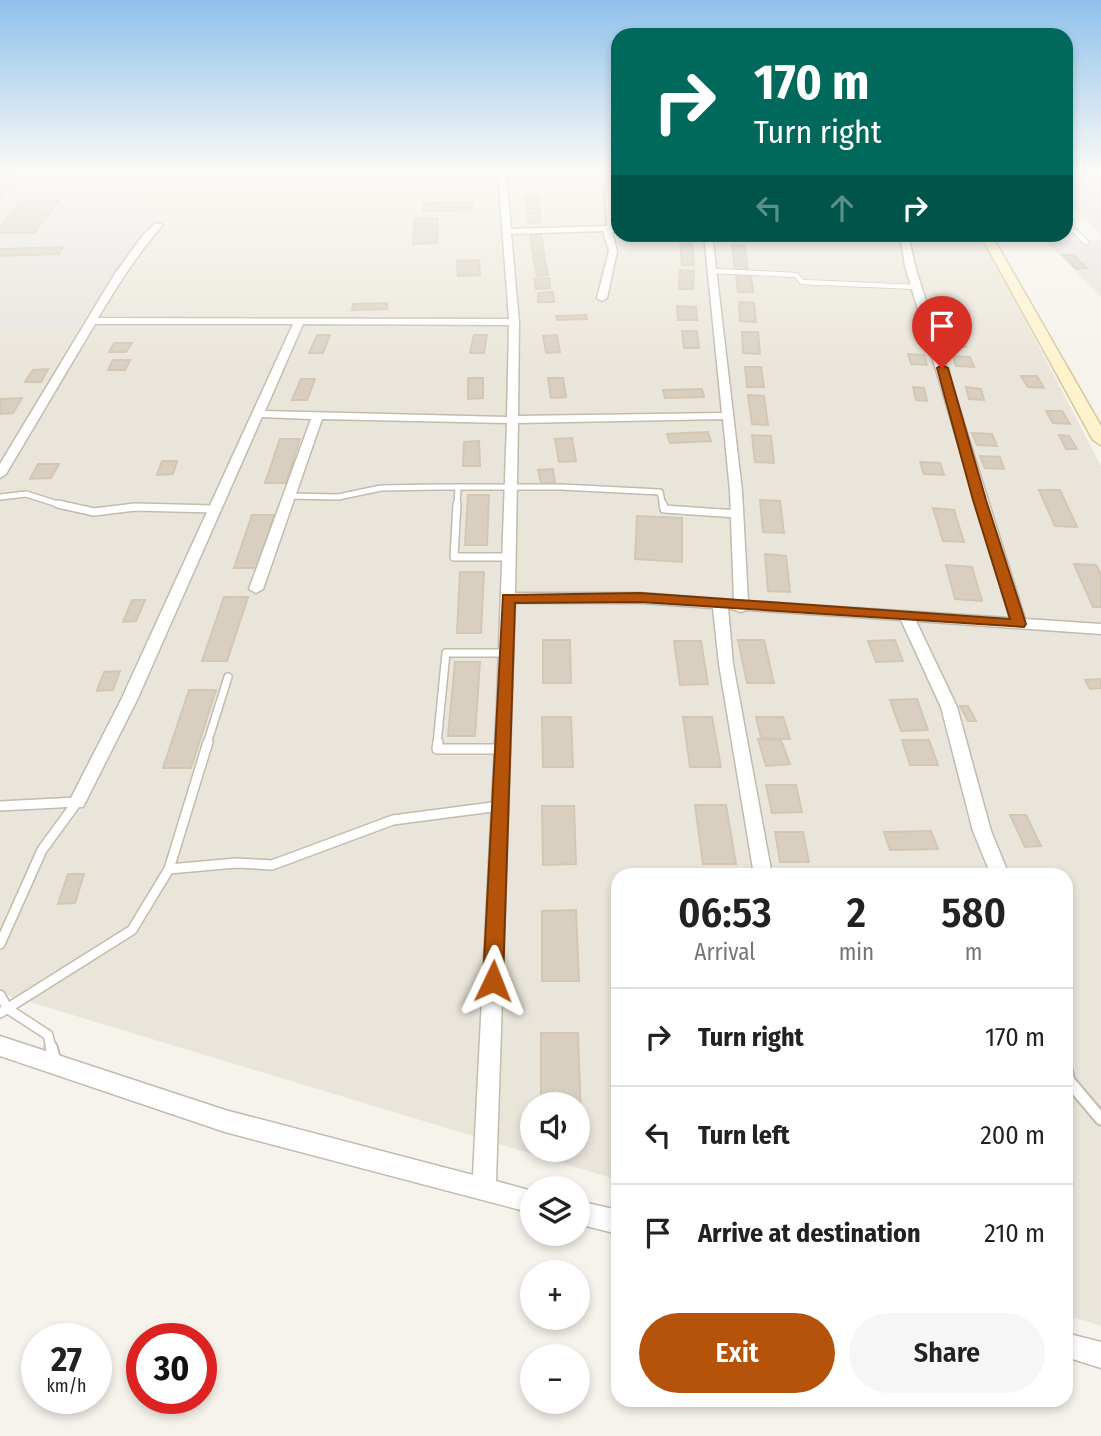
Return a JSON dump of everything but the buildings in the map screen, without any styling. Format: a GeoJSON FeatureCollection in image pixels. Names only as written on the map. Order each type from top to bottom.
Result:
{"type":"FeatureCollection","features":[{"type":"Feature","properties":{"kind":"street"},"geometry":{"type":"LineString","coordinates":[[0,474],[145,239]]}},
{"type":"Feature","properties":{"kind":"street"},"geometry":{"type":"LineString","coordinates":[[484,1191],[511,488],[510,420],[514,322],[507,239]]}},
{"type":"Feature","properties":{"kind":"street"},"geometry":{"type":"LineString","coordinates":[[602,298],[613,242]]}},
{"type":"Feature","properties":{"kind":"street"},"geometry":{"type":"LineString","coordinates":[[709,242],[737,514],[741,607]]}},
{"type":"Feature","properties":{"kind":"street"},"geometry":{"type":"LineString","coordinates":[[906,242],[917,287],[1019,624]]}},
{"type":"Feature","properties":{"kind":"street"},"geometry":{"type":"LineString","coordinates":[[990,242],[1101,440]]}},
{"type":"Feature","properties":{"kind":"street"},"geometry":{"type":"LineString","coordinates":[[92,321],[514,322]]}},
{"type":"Feature","properties":{"kind":"street"},"geometry":{"type":"LineString","coordinates":[[77,802],[129,700],[300,321]]}},
{"type":"Feature","properties":{"kind":"street"},"geometry":{"type":"LineString","coordinates":[[258,414],[510,420],[726,416]]}},
{"type":"Feature","properties":{"kind":"street"},"geometry":{"type":"LineString","coordinates":[[256,589],[317,417]]}},
{"type":"Feature","properties":{"kind":"street"},"geometry":{"type":"LineString","coordinates":[[508,598],[640,598],[741,607],[1101,629]]}},
{"type":"Feature","properties":{"kind":"street"},"geometry":{"type":"LineString","coordinates":[[720,604],[726,664],[762,868]]}},
{"type":"Feature","properties":{"kind":"street"},"geometry":{"type":"LineString","coordinates":[[907,617],[949,707],[982,831],[997,868]]}},
{"type":"Feature","properties":{"kind":"street"},"geometry":{"type":"LineString","coordinates":[[0,1046],[225,1121],[520,1199]]}},
{"type":"Feature","properties":{"kind":"street"},"geometry":{"type":"LineString","coordinates":[[590,1216],[611,1220]]}},
{"type":"Feature","properties":{"kind":"street"},"geometry":{"type":"LineString","coordinates":[[1073,1347],[1101,1355]]}},
{"type":"Feature","properties":{"kind":"lane"},"geometry":{"type":"LineString","coordinates":[[1083,239],[1086,242]]}},
{"type":"Feature","properties":{"kind":"lane"},"geometry":{"type":"LineString","coordinates":[[713,271],[796,275],[802,282],[917,287]]}},
{"type":"Feature","properties":{"kind":"lane"},"geometry":{"type":"LineString","coordinates":[[457,487],[454,557],[509,557]]}},
{"type":"Feature","properties":{"kind":"lane"},"geometry":{"type":"LineString","coordinates":[[289,496],[338,497],[381,488],[561,487],[660,492],[664,509],[737,514]]}},
{"type":"Feature","properties":{"kind":"lane"},"geometry":{"type":"LineString","coordinates":[[0,497],[26,494],[57,505],[94,512],[135,508],[214,509]]}},
{"type":"Feature","properties":{"kind":"lane"},"geometry":{"type":"LineString","coordinates":[[502,749],[437,749],[446,653],[506,653]]}},
{"type":"Feature","properties":{"kind":"lane"},"geometry":{"type":"LineString","coordinates":[[4,1012],[132,930],[169,869],[228,677]]}},
{"type":"Feature","properties":{"kind":"lane"},"geometry":{"type":"LineString","coordinates":[[0,806],[77,802]]}},
{"type":"Feature","properties":{"kind":"lane"},"geometry":{"type":"LineString","coordinates":[[0,944],[42,850],[77,802]]}},
{"type":"Feature","properties":{"kind":"lane"},"geometry":{"type":"LineString","coordinates":[[169,869],[236,863],[272,865],[393,820],[500,806]]}},
{"type":"Feature","properties":{"kind":"lane"},"geometry":{"type":"LineString","coordinates":[[0,995],[4,1012],[48,1035],[56,1065]]}},
{"type":"Feature","properties":{"kind":"lane"},"geometry":{"type":"LineString","coordinates":[[1073,1086],[1101,1119]]}},
{"type":"Feature","properties":{"kind":"shaded area"},"geometry":{"type":"Polygon","coordinates":[[[0,239],[137,239],[78,330],[0,331],[0,239]]]}},
{"type":"Feature","properties":{"kind":"shaded area"},"geometry":{"type":"Polygon","coordinates":[[[137,239],[985,242],[1101,466],[1101,1326],[1073,1317],[1073,868],[611,868],[611,1178],[559,1162],[590,1162],[590,1092],[520,1092],[520,1150],[0,993],[0,331],[78,330],[137,239]]]}},
{"type":"Feature","properties":{"kind":"shaded area"},"geometry":{"type":"Polygon","coordinates":[[[1101,240],[1101,297],[1047,242],[1101,240]]]}},
{"type":"Feature","properties":{"kind":"route"},"geometry":{"type":"LineString","coordinates":[[493,981],[508,598],[640,598],[1019,624],[979,500],[942,368]]}}]}
